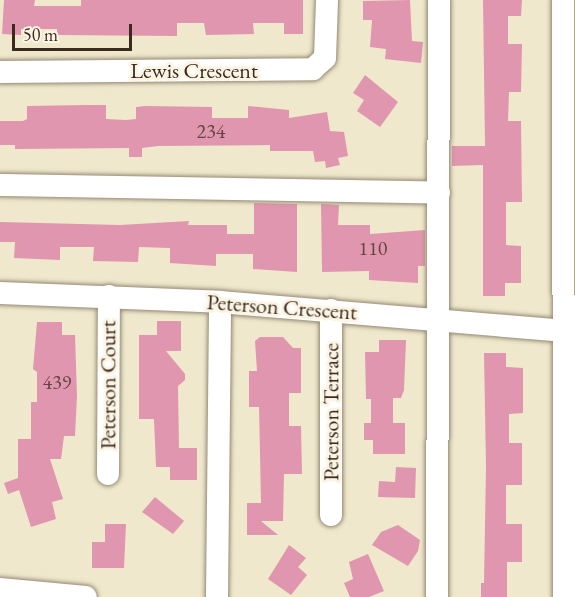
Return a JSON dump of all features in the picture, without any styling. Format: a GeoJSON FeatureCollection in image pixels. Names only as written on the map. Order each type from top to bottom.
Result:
{"type":"FeatureCollection","features":[{"type":"Feature","properties":{"kind":"street","name":"Lewis Crescent"},"geometry":{"type":"LineString","coordinates":[[0,72],[313,69],[325,58],[327,0]]}},
{"type":"Feature","properties":{"kind":"street"},"geometry":{"type":"LineString","coordinates":[[437,597],[439,0]]}},
{"type":"Feature","properties":{"kind":"street"},"geometry":{"type":"LineString","coordinates":[[563,0],[569,332],[564,597]]}},
{"type":"Feature","properties":{"kind":"street"},"geometry":{"type":"LineString","coordinates":[[0,185],[439,193]]}},
{"type":"Feature","properties":{"kind":"street","name":"Peterson Crescent"},"geometry":{"type":"LineString","coordinates":[[0,293],[220,302],[569,332]]}},
{"type":"Feature","properties":{"kind":"street","name":"Peterson Court"},"geometry":{"type":"LineString","coordinates":[[108,474],[109,296]]}},
{"type":"Feature","properties":{"kind":"street"},"geometry":{"type":"LineString","coordinates":[[217,597],[220,302]]}},
{"type":"Feature","properties":{"kind":"street","name":"Peterson Terrace"},"geometry":{"type":"LineString","coordinates":[[331,310],[331,515]]}},
{"type":"Feature","properties":{"kind":"street"},"geometry":{"type":"LineString","coordinates":[[0,589],[86,597]]}},
{"type":"Feature","properties":{"kind":"building"},"geometry":{"type":"Polygon","coordinates":[[[4,0],[35,0],[34,6],[81,6],[81,0],[303,0],[303,34],[284,34],[284,23],[253,23],[254,34],[206,35],[204,23],[177,23],[177,36],[57,35],[57,29],[21,29],[21,35],[2,34],[4,0]]]}},
{"type":"Feature","properties":{"kind":"building"},"geometry":{"type":"Polygon","coordinates":[[[410,0],[412,41],[423,42],[421,63],[385,59],[386,49],[370,47],[372,20],[363,20],[363,1],[410,0]]]}},
{"type":"Feature","properties":{"kind":"building"},"geometry":{"type":"Polygon","coordinates":[[[483,0],[522,0],[521,16],[508,16],[508,44],[522,44],[521,92],[509,92],[508,121],[521,121],[522,202],[506,202],[506,245],[521,246],[521,283],[505,283],[505,296],[483,296],[483,165],[452,166],[452,146],[485,146],[483,0]]]}},
{"type":"Feature","properties":{"kind":"building"},"geometry":{"type":"Polygon","coordinates":[[[365,75],[398,102],[380,127],[357,111],[364,100],[353,93],[365,75]]]}},
{"type":"Feature","properties":{"kind":"building"},"geometry":{"type":"Polygon","coordinates":[[[106,105],[106,119],[126,120],[136,119],[136,107],[145,106],[212,107],[212,118],[248,118],[248,106],[289,110],[289,118],[327,112],[330,131],[344,132],[348,156],[338,158],[340,165],[326,168],[325,161],[315,162],[313,151],[270,151],[270,145],[158,146],[142,148],[142,157],[129,157],[129,148],[15,149],[15,145],[0,145],[0,121],[27,119],[27,106],[106,105]]]}},
{"type":"Feature","properties":{"kind":"building"},"geometry":{"type":"Polygon","coordinates":[[[254,203],[297,204],[297,272],[253,269],[253,254],[216,254],[216,266],[170,263],[170,248],[139,247],[138,262],[93,261],[94,247],[60,247],[60,260],[14,258],[15,242],[0,242],[0,222],[120,225],[189,221],[188,225],[227,225],[227,234],[254,234],[254,203]]]}},
{"type":"Feature","properties":{"kind":"building"},"geometry":{"type":"Polygon","coordinates":[[[321,204],[339,205],[338,225],[370,225],[370,234],[425,230],[425,266],[418,266],[418,283],[369,280],[369,271],[322,272],[321,204]]]}},
{"type":"Feature","properties":{"kind":"building"},"geometry":{"type":"Polygon","coordinates":[[[157,321],[181,321],[181,351],[166,351],[185,374],[185,380],[178,386],[179,448],[197,448],[197,480],[170,480],[170,467],[156,467],[154,419],[139,419],[139,335],[157,335],[157,321]]]}},
{"type":"Feature","properties":{"kind":"building"},"geometry":{"type":"Polygon","coordinates":[[[37,322],[62,322],[62,335],[75,335],[77,396],[75,436],[64,436],[61,459],[50,459],[63,499],[52,502],[56,519],[31,527],[19,490],[8,494],[4,483],[18,478],[18,439],[31,439],[31,402],[37,402],[37,372],[33,369],[37,322]]]}},
{"type":"Feature","properties":{"kind":"building"},"geometry":{"type":"Polygon","coordinates":[[[260,337],[283,337],[293,348],[301,348],[301,393],[289,393],[289,426],[301,426],[302,474],[284,474],[283,521],[261,521],[278,535],[247,535],[247,503],[261,503],[259,407],[249,407],[249,371],[257,371],[255,341],[260,337]]]}},
{"type":"Feature","properties":{"kind":"building"},"geometry":{"type":"Polygon","coordinates":[[[379,340],[406,340],[404,390],[401,398],[393,398],[393,423],[405,423],[405,454],[373,454],[373,440],[364,440],[364,423],[371,423],[371,399],[366,399],[365,352],[379,352],[379,340]]]}},
{"type":"Feature","properties":{"kind":"building"},"geometry":{"type":"Polygon","coordinates":[[[484,353],[506,353],[506,367],[523,368],[523,413],[509,414],[509,443],[522,443],[522,485],[506,485],[506,524],[522,524],[522,562],[507,562],[507,597],[481,597],[481,583],[484,583],[486,467],[484,353]]]}},
{"type":"Feature","properties":{"kind":"building"},"geometry":{"type":"Polygon","coordinates":[[[396,467],[416,468],[415,498],[378,497],[379,481],[395,482],[396,467]]]}},
{"type":"Feature","properties":{"kind":"building"},"geometry":{"type":"Polygon","coordinates":[[[155,497],[184,521],[173,534],[142,512],[155,497]]]}},
{"type":"Feature","properties":{"kind":"building"},"geometry":{"type":"Polygon","coordinates":[[[105,524],[126,524],[124,568],[92,568],[92,542],[105,542],[105,524]]]}},
{"type":"Feature","properties":{"kind":"building"},"geometry":{"type":"Polygon","coordinates":[[[398,525],[420,540],[418,551],[408,566],[372,545],[381,532],[398,525]]]}},
{"type":"Feature","properties":{"kind":"building"},"geometry":{"type":"Polygon","coordinates":[[[289,545],[306,558],[298,567],[307,575],[291,595],[268,579],[289,545]]]}},
{"type":"Feature","properties":{"kind":"building"},"geometry":{"type":"Polygon","coordinates":[[[368,554],[384,591],[369,597],[350,597],[344,583],[353,579],[349,562],[368,554]]]}}]}
